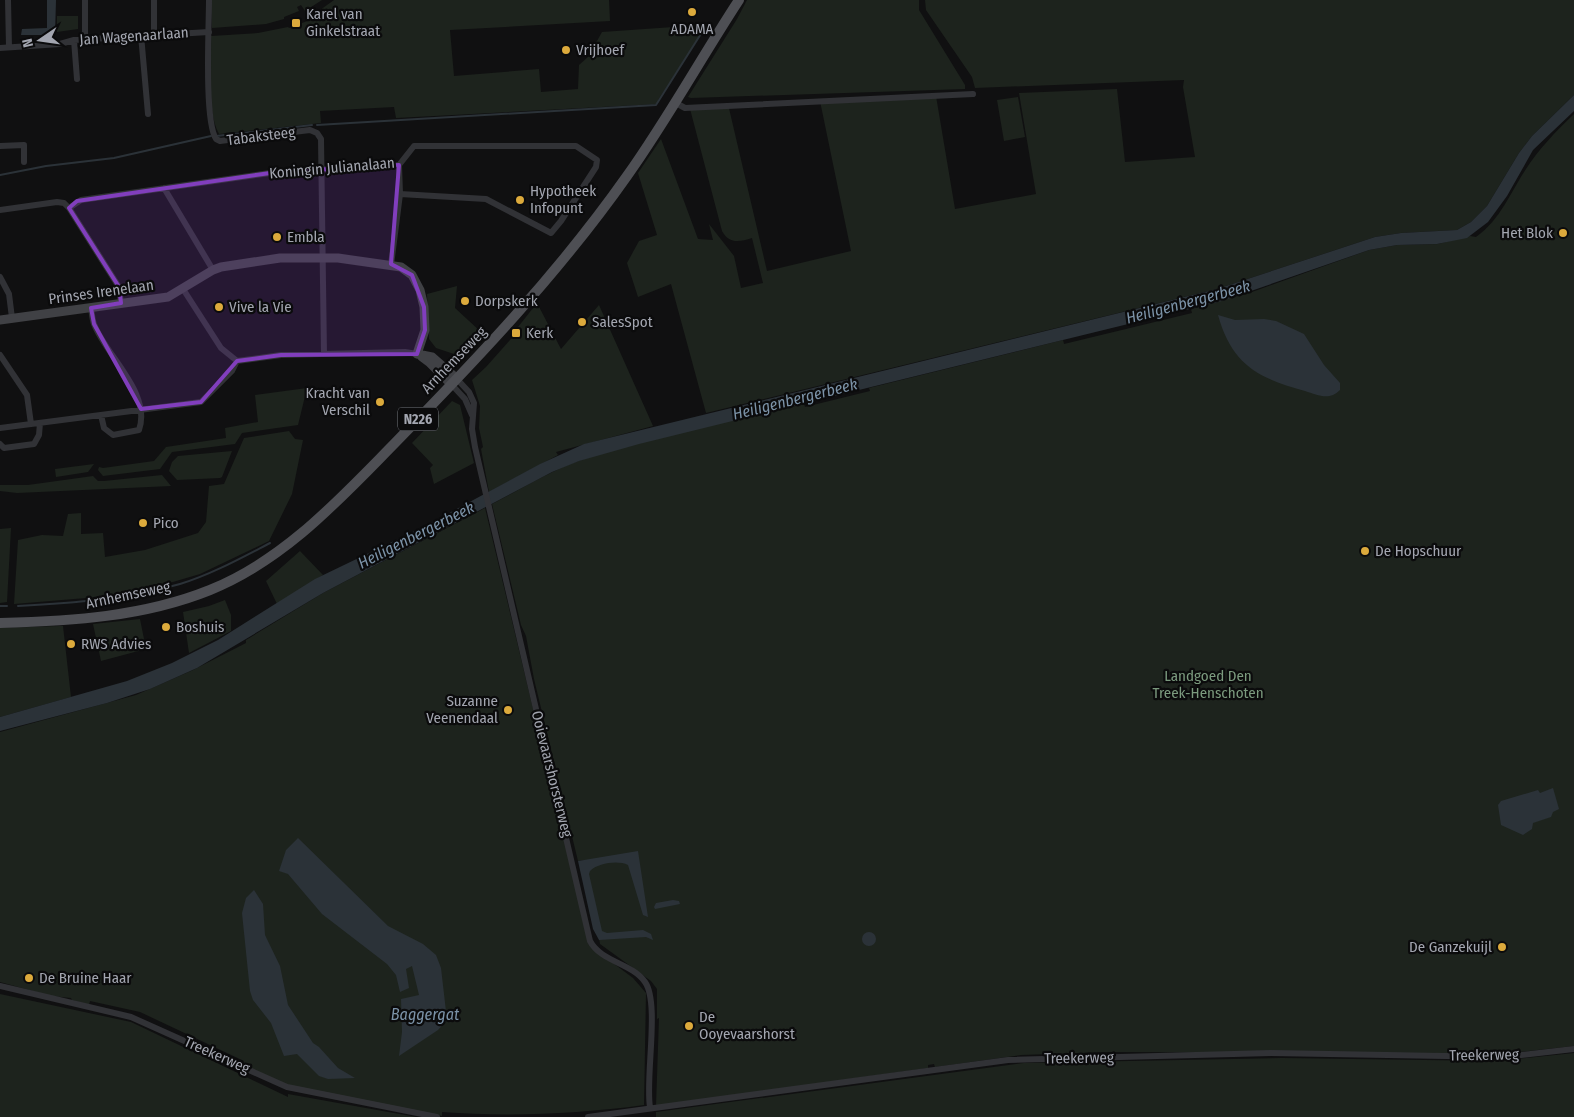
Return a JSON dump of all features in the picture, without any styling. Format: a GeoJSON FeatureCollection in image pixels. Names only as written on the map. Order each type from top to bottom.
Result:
{"type":"FeatureCollection","features":[{"type":"Feature","properties":{"kind":"main road","name":"Arnhemseweg"},"geometry":{"type":"LineString","coordinates":[[0,623],[78,621],[157,607],[211,590],[262,564],[298,537],[336,502],[505,329],[627,176],[739,0]]}},
{"type":"Feature","properties":{"kind":"street"},"geometry":{"type":"LineString","coordinates":[[8,0],[9,47]]}},
{"type":"Feature","properties":{"kind":"street"},"geometry":{"type":"LineString","coordinates":[[84,0],[84,40]]}},
{"type":"Feature","properties":{"kind":"street"},"geometry":{"type":"LineString","coordinates":[[154,0],[154,35]]}},
{"type":"Feature","properties":{"kind":"street","name":"Tabaksteeg"},"geometry":{"type":"LineString","coordinates":[[210,0],[210,105],[212,131],[216,139],[220,141],[313,131],[322,139],[323,170]]}},
{"type":"Feature","properties":{"kind":"street","name":"Jan Wagenaarlaan"},"geometry":{"type":"LineString","coordinates":[[0,48],[60,44],[74,40],[209,32]]}},
{"type":"Feature","properties":{"kind":"street"},"geometry":{"type":"LineString","coordinates":[[141,35],[148,114]]}},
{"type":"Feature","properties":{"kind":"street"},"geometry":{"type":"LineString","coordinates":[[74,40],[77,79]]}},
{"type":"Feature","properties":{"kind":"street"},"geometry":{"type":"LineString","coordinates":[[674,102],[685,108],[973,94]]}},
{"type":"Feature","properties":{"kind":"street"},"geometry":{"type":"LineString","coordinates":[[0,146],[24,145],[24,162]]}},
{"type":"Feature","properties":{"kind":"street","name":"Koningin Julianalaan"},"geometry":{"type":"LineString","coordinates":[[69,208],[82,200],[277,172],[399,165],[414,146],[576,146],[595,158],[596,167],[561,221],[551,233],[486,199],[400,194]]}},
{"type":"Feature","properties":{"kind":"street"},"geometry":{"type":"LineString","coordinates":[[391,265],[400,194],[399,165]]}},
{"type":"Feature","properties":{"kind":"street"},"geometry":{"type":"LineString","coordinates":[[323,170],[324,354]]}},
{"type":"Feature","properties":{"kind":"street"},"geometry":{"type":"LineString","coordinates":[[164,188],[213,270]]}},
{"type":"Feature","properties":{"kind":"street"},"geometry":{"type":"LineString","coordinates":[[0,210],[56,202],[64,203],[119,287],[122,303]]}},
{"type":"Feature","properties":{"kind":"street","name":"Prinses Irenelaan"},"geometry":{"type":"LineString","coordinates":[[0,320],[168,297],[213,270],[280,258],[323,258],[391,265],[412,275],[420,290],[424,307],[425,330],[417,354]]}},
{"type":"Feature","properties":{"kind":"street"},"geometry":{"type":"LineString","coordinates":[[0,278],[7,289],[12,318]]}},
{"type":"Feature","properties":{"kind":"street"},"geometry":{"type":"LineString","coordinates":[[183,288],[221,348],[237,361],[281,355],[405,352],[432,357],[453,381]]}},
{"type":"Feature","properties":{"kind":"street"},"geometry":{"type":"LineString","coordinates":[[91,308],[94,324],[138,397],[142,421],[139,430],[136,432],[110,434],[104,428],[101,415]]}},
{"type":"Feature","properties":{"kind":"street"},"geometry":{"type":"LineString","coordinates":[[0,354],[27,395],[31,424]]}},
{"type":"Feature","properties":{"kind":"street"},"geometry":{"type":"LineString","coordinates":[[0,428],[201,402],[232,371],[237,361]]}},
{"type":"Feature","properties":{"kind":"street","name":"Ooievaarshorsterweg"},"geometry":{"type":"LineString","coordinates":[[453,381],[473,398],[473,438],[590,941],[602,953],[641,977],[650,994],[650,1107]]}},
{"type":"Feature","properties":{"kind":"street"},"geometry":{"type":"LineString","coordinates":[[0,444],[4,448],[34,444],[39,435],[40,422]]}},
{"type":"Feature","properties":{"kind":"street","name":"Treekerweg"},"geometry":{"type":"LineString","coordinates":[[0,986],[131,1016],[287,1087],[437,1117]]}},
{"type":"Feature","properties":{"kind":"street","name":"Treekerweg"},"geometry":{"type":"LineString","coordinates":[[588,1117],[650,1107],[1021,1059],[1262,1053],[1504,1057],[1574,1049]]}},
{"type":"Feature","properties":{"kind":"highlighted area"},"geometry":{"type":"Polygon","coordinates":[[[399,165],[391,264],[412,275],[424,307],[425,330],[417,354],[281,355],[237,361],[201,402],[141,409],[94,324],[91,308],[121,303],[119,287],[69,208],[77,201],[277,172],[399,165]]]}},
{"type":"Feature","properties":{"kind":"green space"},"geometry":{"type":"Polygon","coordinates":[[[211,0],[322,0],[305,11],[301,5],[297,7],[299,11],[284,17],[284,19],[266,24],[212,28],[211,0]]]}},
{"type":"Feature","properties":{"kind":"green space"},"geometry":{"type":"Polygon","coordinates":[[[334,0],[609,0],[610,21],[450,30],[454,76],[539,69],[541,92],[578,89],[579,65],[588,57],[602,32],[702,25],[706,27],[658,100],[658,104],[396,118],[394,107],[320,111],[321,123],[219,134],[212,112],[211,100],[211,36],[258,33],[289,28],[310,20],[309,18],[334,0]]]}},
{"type":"Feature","properties":{"kind":"green space"},"geometry":{"type":"Polygon","coordinates":[[[747,0],[919,0],[919,10],[965,85],[965,89],[688,97],[747,0]]]}},
{"type":"Feature","properties":{"kind":"green space"},"geometry":{"type":"Polygon","coordinates":[[[925,0],[1574,0],[1574,95],[1532,136],[1519,153],[1487,206],[1471,222],[1457,230],[1401,233],[1375,237],[1217,289],[706,413],[671,284],[638,297],[627,263],[639,241],[657,235],[638,173],[661,139],[698,239],[713,240],[709,224],[734,256],[741,288],[763,283],[752,238],[735,241],[728,238],[722,231],[689,105],[728,104],[767,271],[851,251],[820,101],[936,96],[955,209],[1036,194],[1019,93],[1117,89],[1125,162],[1195,157],[1183,87],[1184,80],[975,88],[972,77],[926,10],[925,0]]]}},
{"type":"Feature","properties":{"kind":"green space"},"geometry":{"type":"Polygon","coordinates":[[[57,16],[78,16],[78,29],[57,32],[57,16]]]}},
{"type":"Feature","properties":{"kind":"green space"},"geometry":{"type":"Polygon","coordinates":[[[1018,97],[1025,137],[1004,141],[997,100],[1018,97]]]}},
{"type":"Feature","properties":{"kind":"green space","name":"Landgoed Den Treek-Henschoten"},"geometry":{"type":"Polygon","coordinates":[[[1574,114],[1574,1046],[1511,1053],[1448,1051],[1448,1053],[1109,1052],[1021,1055],[935,1067],[934,1064],[928,1065],[928,1068],[656,1106],[659,1018],[657,1019],[657,989],[651,981],[600,944],[585,860],[578,861],[534,679],[526,636],[521,625],[492,504],[569,464],[636,443],[804,404],[805,407],[870,391],[869,388],[1063,340],[1064,344],[1192,313],[1191,309],[1252,292],[1369,250],[1397,245],[1438,244],[1470,236],[1476,237],[1499,214],[1536,154],[1574,114]]]}},
{"type":"Feature","properties":{"kind":"green space"},"geometry":{"type":"Polygon","coordinates":[[[457,286],[455,308],[481,332],[472,342],[454,354],[436,348],[429,339],[427,294],[457,286]]]}},
{"type":"Feature","properties":{"kind":"green space"},"geometry":{"type":"Polygon","coordinates":[[[537,303],[561,349],[599,305],[653,426],[556,452],[558,455],[489,492],[481,449],[483,447],[479,428],[480,406],[472,380],[519,330],[518,327],[537,303]]]}},
{"type":"Feature","properties":{"kind":"green space"},"geometry":{"type":"Polygon","coordinates":[[[307,388],[298,425],[242,433],[235,444],[172,452],[160,469],[103,476],[98,470],[99,467],[154,461],[166,447],[226,438],[225,428],[258,422],[255,395],[307,388]]]}},
{"type":"Feature","properties":{"kind":"green space"},"geometry":{"type":"Polygon","coordinates":[[[452,401],[460,405],[474,463],[434,484],[430,468],[433,465],[412,443],[452,401]]]}},
{"type":"Feature","properties":{"kind":"green space"},"geometry":{"type":"Polygon","coordinates":[[[289,431],[295,439],[303,440],[292,494],[269,541],[200,574],[149,589],[98,597],[14,604],[18,540],[42,535],[63,536],[68,514],[81,513],[81,534],[103,533],[105,557],[145,550],[198,533],[206,522],[209,486],[224,484],[244,438],[289,431]]]}},
{"type":"Feature","properties":{"kind":"green space"},"geometry":{"type":"Polygon","coordinates":[[[232,451],[220,478],[177,480],[169,471],[172,462],[178,456],[232,451]]]}},
{"type":"Feature","properties":{"kind":"green space"},"geometry":{"type":"Polygon","coordinates":[[[94,464],[88,472],[56,477],[55,469],[94,464]]]}},
{"type":"Feature","properties":{"kind":"green space"},"geometry":{"type":"Polygon","coordinates":[[[162,475],[171,486],[17,493],[0,491],[0,485],[28,485],[93,476],[98,481],[104,481],[162,475]]]}},
{"type":"Feature","properties":{"kind":"green space"},"geometry":{"type":"Polygon","coordinates":[[[485,508],[585,926],[593,948],[633,978],[646,993],[644,1105],[594,1111],[543,1114],[466,1114],[442,1112],[442,1116],[291,1090],[240,1065],[244,1061],[140,1012],[90,1001],[89,1005],[72,1000],[71,998],[51,996],[0,982],[0,732],[136,695],[193,670],[246,643],[246,640],[323,593],[485,508]]]}},
{"type":"Feature","properties":{"kind":"green space"},"geometry":{"type":"Polygon","coordinates":[[[11,528],[7,602],[0,603],[0,529],[11,528]]]}},
{"type":"Feature","properties":{"kind":"green space"},"geometry":{"type":"Polygon","coordinates":[[[300,551],[323,575],[277,604],[266,581],[300,551]]]}},
{"type":"Feature","properties":{"kind":"green space"},"geometry":{"type":"Polygon","coordinates":[[[225,600],[231,615],[231,631],[189,653],[183,612],[225,600]]]}},
{"type":"Feature","properties":{"kind":"green space"},"geometry":{"type":"Polygon","coordinates":[[[140,619],[146,649],[101,661],[93,624],[140,619]]]}},
{"type":"Feature","properties":{"kind":"green space"},"geometry":{"type":"Polygon","coordinates":[[[63,626],[71,697],[0,717],[0,628],[63,626]]]}},
{"type":"Feature","properties":{"kind":"green space"},"geometry":{"type":"Polygon","coordinates":[[[0,994],[131,1022],[288,1097],[288,1094],[416,1117],[0,1117],[0,994]]]}},
{"type":"Feature","properties":{"kind":"green space"},"geometry":{"type":"Polygon","coordinates":[[[1574,1053],[1574,1117],[656,1117],[656,1112],[1024,1063],[1282,1058],[1496,1061],[1574,1053]]]}},
{"type":"Feature","properties":{"kind":"water"},"geometry":{"type":"Polygon","coordinates":[[[47,0],[56,0],[55,35],[21,35],[22,29],[47,28],[47,0]]]}},
{"type":"Feature","properties":{"kind":"water","name":"Heiligenbergerbeek"},"geometry":{"type":"Polygon","coordinates":[[[1574,95],[1574,111],[1533,150],[1507,196],[1488,222],[1467,238],[1437,244],[1397,245],[1369,250],[1222,301],[639,444],[579,461],[552,472],[323,593],[197,668],[150,689],[107,703],[0,731],[0,717],[127,681],[172,663],[218,640],[315,579],[425,526],[540,464],[584,444],[1217,289],[1375,237],[1401,233],[1457,230],[1471,222],[1487,206],[1519,153],[1532,136],[1574,95]]]}},
{"type":"Feature","properties":{"kind":"water"},"geometry":{"type":"Polygon","coordinates":[[[1218,315],[1235,320],[1264,319],[1276,321],[1304,334],[1324,365],[1340,383],[1340,390],[1328,396],[1319,395],[1274,381],[1249,367],[1239,358],[1231,346],[1218,315]]]}},
{"type":"Feature","properties":{"kind":"water"},"geometry":{"type":"Polygon","coordinates":[[[1553,788],[1559,809],[1553,812],[1551,817],[1533,823],[1532,829],[1523,835],[1501,825],[1498,805],[1501,801],[1538,790],[1540,793],[1553,788]]]}},
{"type":"Feature","properties":{"kind":"water","name":"Baggergat"},"geometry":{"type":"Polygon","coordinates":[[[298,838],[388,926],[423,944],[436,955],[441,968],[447,1020],[438,1030],[399,1056],[402,1032],[401,999],[419,995],[412,966],[406,969],[409,988],[400,992],[396,975],[387,964],[322,914],[288,874],[279,871],[286,850],[298,838]]]}},
{"type":"Feature","properties":{"kind":"water"},"geometry":{"type":"Polygon","coordinates":[[[638,851],[648,917],[643,915],[628,865],[624,863],[603,864],[594,868],[589,874],[602,931],[607,933],[643,930],[651,934],[653,940],[646,937],[599,940],[593,929],[578,861],[638,851]]]}},
{"type":"Feature","properties":{"kind":"water"},"geometry":{"type":"Polygon","coordinates":[[[254,890],[263,904],[265,935],[280,966],[288,1005],[313,1043],[338,1068],[355,1078],[328,1079],[319,1076],[297,1054],[284,1056],[271,1023],[253,1000],[250,991],[242,913],[246,898],[254,890]]]}},
{"type":"Feature","properties":{"kind":"water"},"geometry":{"type":"Polygon","coordinates":[[[673,900],[679,901],[680,904],[655,909],[654,907],[656,903],[673,900]]]}},
{"type":"Feature","properties":{"kind":"water"},"geometry":{"type":"Polygon","coordinates":[[[866,932],[872,932],[876,939],[872,946],[866,946],[862,942],[862,936],[866,932]]]}},
{"type":"Feature","properties":{"kind":"waterway"},"geometry":{"type":"LineString","coordinates":[[317,125],[656,105],[704,29]]}},
{"type":"Feature","properties":{"kind":"waterway"},"geometry":{"type":"LineString","coordinates":[[216,136],[312,125]]}},
{"type":"Feature","properties":{"kind":"waterway"},"geometry":{"type":"LineString","coordinates":[[0,175],[46,166],[114,158],[211,136]]}},
{"type":"Feature","properties":{"kind":"waterway"},"geometry":{"type":"LineString","coordinates":[[18,606],[100,599],[160,589],[203,575],[270,543]]}},
{"type":"Feature","properties":{"kind":"waterway"},"geometry":{"type":"LineString","coordinates":[[0,606],[7,606]]}},
{"type":"Feature","properties":{"kind":"place","name":"ADAMA"},"geometry":{"type":"Point","coordinates":[692,12]}},
{"type":"Feature","properties":{"kind":"place","name":"Karel van Ginkelstraat"},"geometry":{"type":"Point","coordinates":[296,23]}},
{"type":"Feature","properties":{"kind":"place","name":"Vrijhoef"},"geometry":{"type":"Point","coordinates":[566,50]}},
{"type":"Feature","properties":{"kind":"place","name":"Hypotheek Infopunt"},"geometry":{"type":"Point","coordinates":[520,200]}},
{"type":"Feature","properties":{"kind":"place","name":"Het Blok"},"geometry":{"type":"Point","coordinates":[1563,233]}},
{"type":"Feature","properties":{"kind":"place","name":"Embla"},"geometry":{"type":"Point","coordinates":[277,237]}},
{"type":"Feature","properties":{"kind":"place","name":"Dorpskerk"},"geometry":{"type":"Point","coordinates":[465,301]}},
{"type":"Feature","properties":{"kind":"place","name":"Vive la Vie"},"geometry":{"type":"Point","coordinates":[219,307]}},
{"type":"Feature","properties":{"kind":"place","name":"SalesSpot"},"geometry":{"type":"Point","coordinates":[582,322]}},
{"type":"Feature","properties":{"kind":"place","name":"Kerk"},"geometry":{"type":"Point","coordinates":[516,333]}},
{"type":"Feature","properties":{"kind":"place","name":"Kracht van Verschil"},"geometry":{"type":"Point","coordinates":[380,402]}},
{"type":"Feature","properties":{"kind":"place","name":"Pico"},"geometry":{"type":"Point","coordinates":[143,523]}},
{"type":"Feature","properties":{"kind":"place","name":"De Hopschuur"},"geometry":{"type":"Point","coordinates":[1365,551]}},
{"type":"Feature","properties":{"kind":"place","name":"Boshuis"},"geometry":{"type":"Point","coordinates":[166,627]}},
{"type":"Feature","properties":{"kind":"place","name":"RWS Advies"},"geometry":{"type":"Point","coordinates":[71,644]}},
{"type":"Feature","properties":{"kind":"place","name":"Suzanne Veenendaal"},"geometry":{"type":"Point","coordinates":[508,710]}},
{"type":"Feature","properties":{"kind":"place","name":"De Ganzekuijl"},"geometry":{"type":"Point","coordinates":[1502,947]}},
{"type":"Feature","properties":{"kind":"place","name":"De Bruine Haar"},"geometry":{"type":"Point","coordinates":[29,978]}},
{"type":"Feature","properties":{"kind":"place","name":"De Ooyevaarshorst"},"geometry":{"type":"Point","coordinates":[689,1026]}}]}
